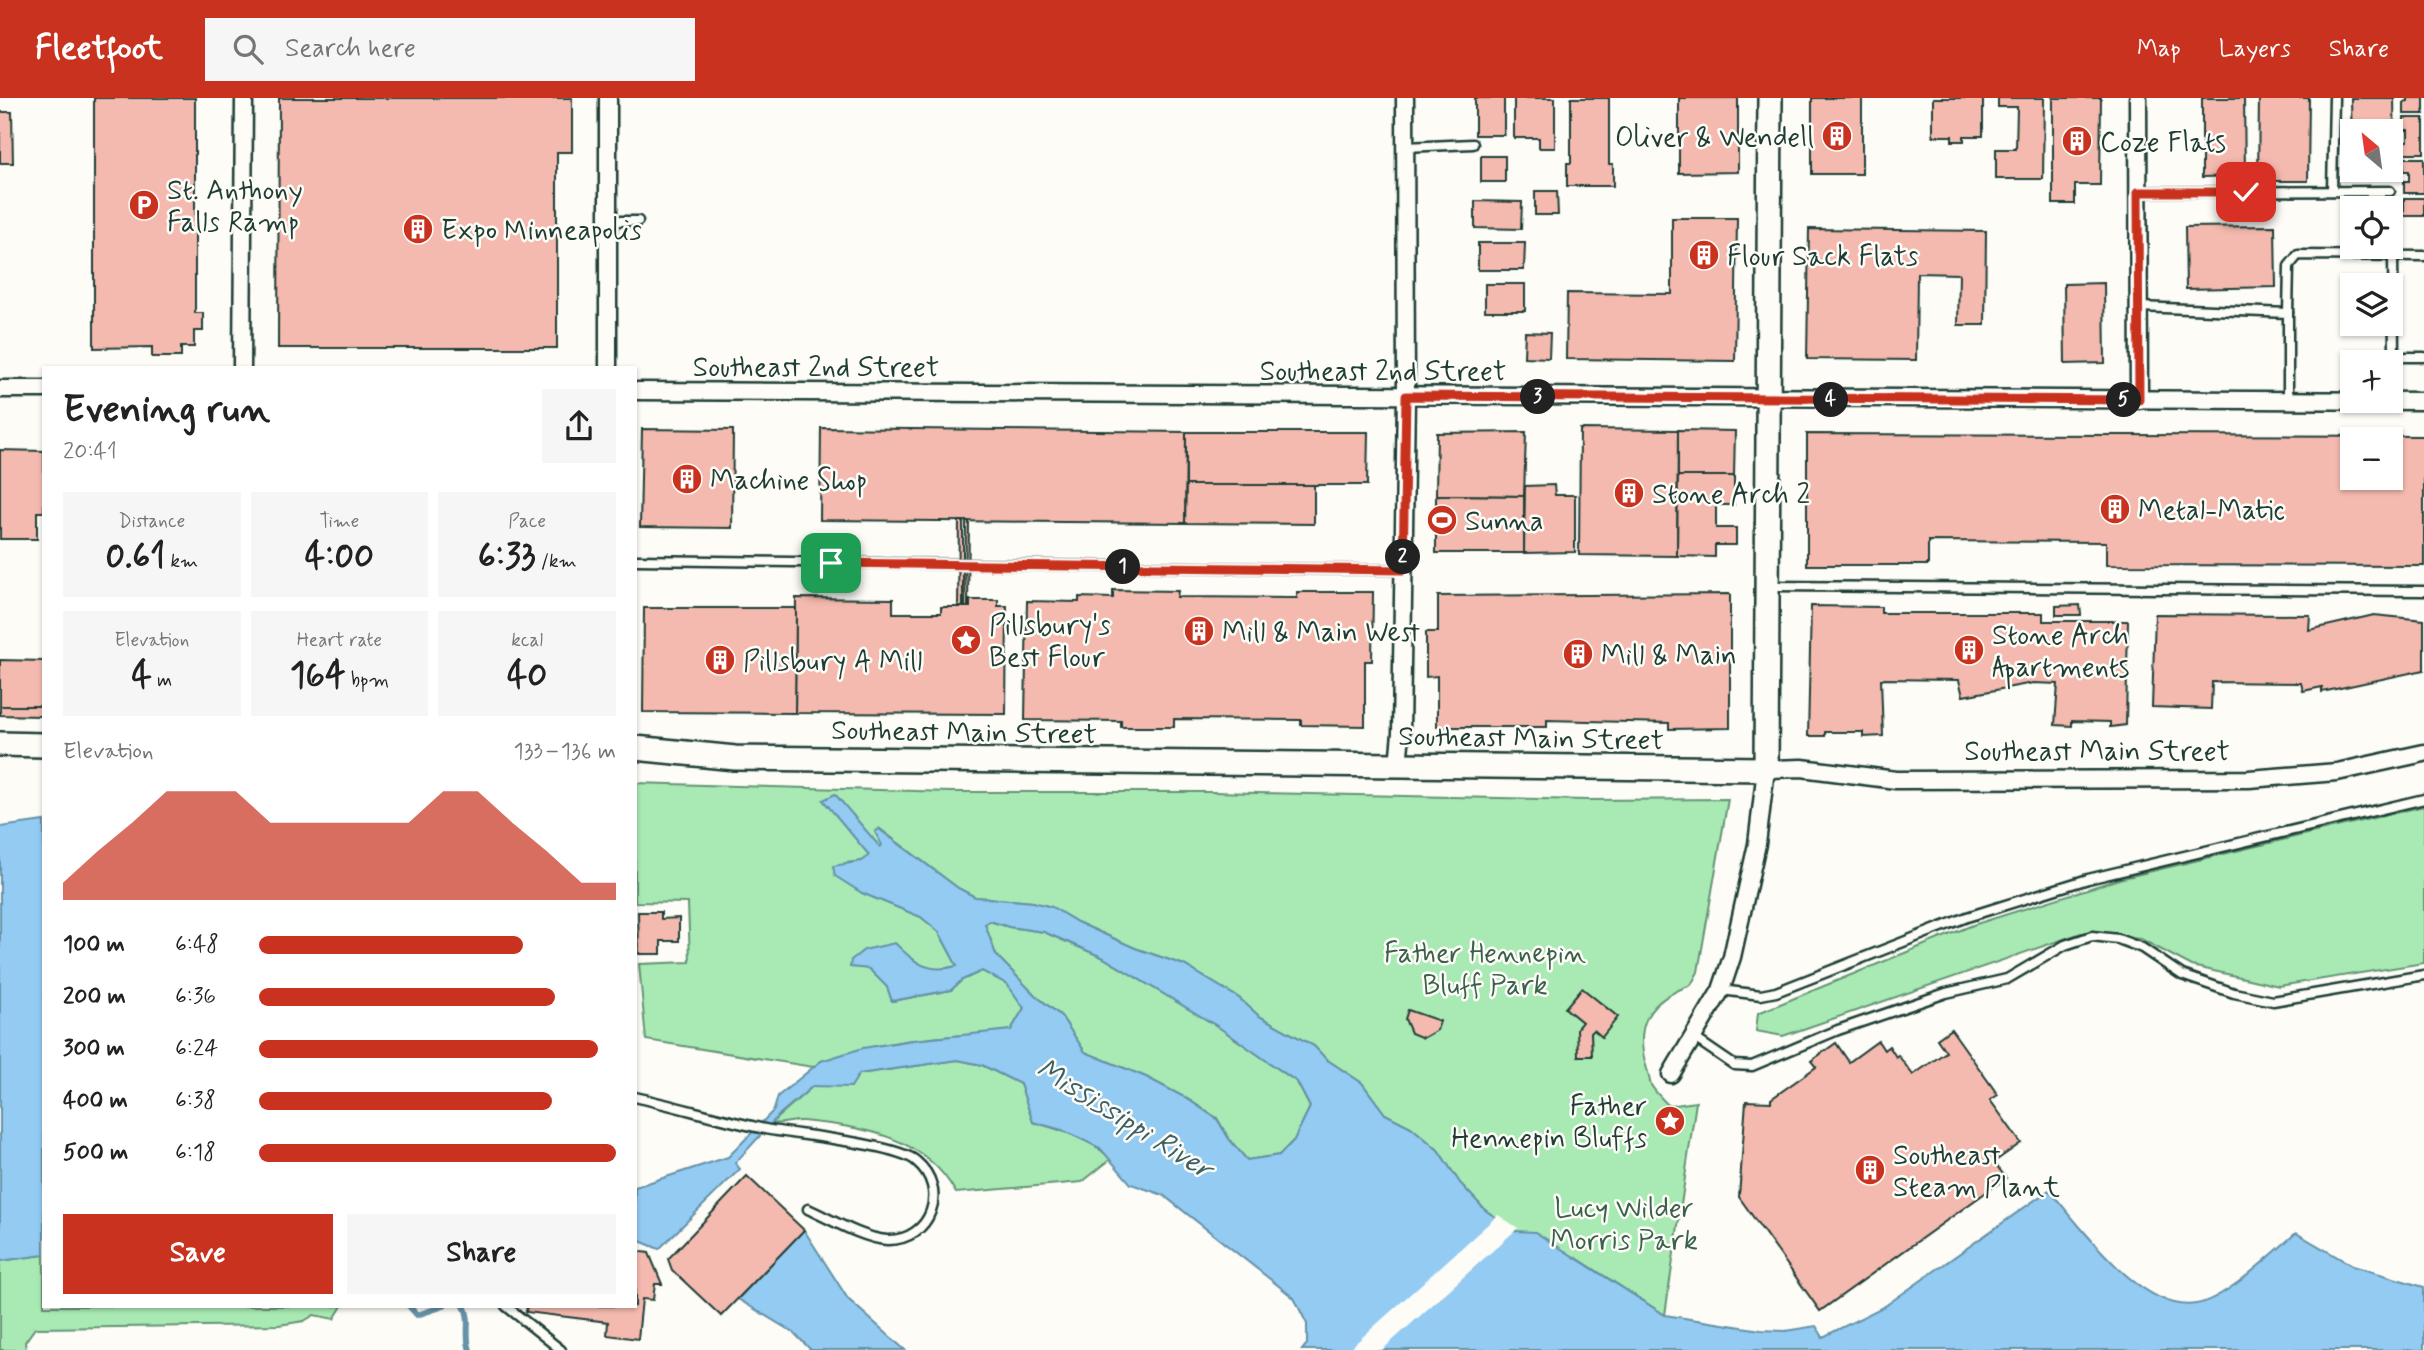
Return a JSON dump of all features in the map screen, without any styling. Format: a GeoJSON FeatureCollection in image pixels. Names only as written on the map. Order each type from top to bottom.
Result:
{"type":"FeatureCollection","features":[{"type":"Feature","properties":{"kind":"street"},"geometry":{"type":"LineString","coordinates":[[242,366],[244,98]]}},
{"type":"Feature","properties":{"kind":"street"},"geometry":{"type":"LineString","coordinates":[[608,98],[608,366]]}},
{"type":"Feature","properties":{"kind":"street"},"geometry":{"type":"LineString","coordinates":[[1398,765],[1401,733],[1406,396],[1405,98]]}},
{"type":"Feature","properties":{"kind":"street"},"geometry":{"type":"LineString","coordinates":[[1671,1074],[1721,990],[1732,957],[1757,844],[1766,769],[1770,98]]}},
{"type":"Feature","properties":{"kind":"street"},"geometry":{"type":"LineString","coordinates":[[2138,98],[2139,400]]}},
{"type":"Feature","properties":{"kind":"street"},"geometry":{"type":"LineString","coordinates":[[0,389],[42,389]]}},
{"type":"Feature","properties":{"kind":"street","name":"Southeast 2nd Street"},"geometry":{"type":"LineString","coordinates":[[637,391],[2424,401]]}},
{"type":"Feature","properties":{"kind":"street"},"geometry":{"type":"LineString","coordinates":[[0,744],[42,745]]}},
{"type":"Feature","properties":{"kind":"street","name":"Southeast Main Street"},"geometry":{"type":"LineString","coordinates":[[637,748],[735,758],[1802,768],[1896,780],[2249,779],[2337,772],[2424,752]]}},
{"type":"Feature","properties":{"kind":"lane"},"geometry":{"type":"LineString","coordinates":[[2332,191],[2333,98]]}},
{"type":"Feature","properties":{"kind":"lane"},"geometry":{"type":"LineString","coordinates":[[1405,147],[1473,144]]}},
{"type":"Feature","properties":{"kind":"lane"},"geometry":{"type":"LineString","coordinates":[[2138,192],[2390,191]]}},
{"type":"Feature","properties":{"kind":"lane"},"geometry":{"type":"LineString","coordinates":[[606,221],[638,221]]}},
{"type":"Feature","properties":{"kind":"lane"},"geometry":{"type":"LineString","coordinates":[[2288,401],[2289,266],[2298,255],[2340,255]]}},
{"type":"Feature","properties":{"kind":"lane"},"geometry":{"type":"LineString","coordinates":[[2403,256],[2424,256]]}},
{"type":"Feature","properties":{"kind":"lane"},"geometry":{"type":"LineString","coordinates":[[2393,259],[2394,353],[2398,357],[2424,358]]}},
{"type":"Feature","properties":{"kind":"lane"},"geometry":{"type":"LineString","coordinates":[[2139,307],[2288,313]]}},
{"type":"Feature","properties":{"kind":"lane"},"geometry":{"type":"LineString","coordinates":[[637,560],[1403,570]]}},
{"type":"Feature","properties":{"kind":"lane"},"geometry":{"type":"LineString","coordinates":[[1768,586],[2424,591]]}},
{"type":"Feature","properties":{"kind":"lane"},"geometry":{"type":"LineString","coordinates":[[1721,990],[1761,995],[1776,992],[1967,917],[2088,879],[2424,799]]}},
{"type":"Feature","properties":{"kind":"lane"},"geometry":{"type":"LineString","coordinates":[[1693,1037],[1734,1065],[1752,1066],[1838,1030],[1946,993],[2007,979],[2065,945],[2092,936],[2118,939],[2141,948],[2182,975],[2234,993],[2273,1001],[2424,975]]}},
{"type":"Feature","properties":{"kind":"lane"},"geometry":{"type":"LineString","coordinates":[[637,1097],[761,1128],[870,1146],[915,1160],[933,1184],[936,1195],[933,1211],[912,1233],[897,1240],[872,1237],[808,1209]]}},
{"type":"Feature","properties":{"kind":"lane"},"geometry":{"type":"LineString","coordinates":[[508,1308],[561,1350]]}},
{"type":"Feature","properties":{"kind":"green space","name":"Father Hennepin Bluff Park"},"geometry":{"type":"Polygon","coordinates":[[[637,783],[951,792],[1212,792],[1589,800],[1728,799],[1698,972],[1691,985],[1664,998],[1654,1007],[1643,1027],[1643,1053],[1653,1088],[1669,1106],[1696,1102],[1665,1315],[1578,1259],[1516,1231],[1485,1210],[1460,1183],[1438,1150],[1411,1127],[1385,1114],[1362,1083],[1326,1059],[1314,1046],[1259,1016],[1239,998],[1184,965],[1135,948],[1051,907],[1033,902],[975,897],[958,888],[880,829],[882,846],[862,861],[845,863],[862,893],[921,917],[939,932],[957,966],[938,970],[918,964],[869,968],[887,987],[892,1001],[951,990],[962,980],[982,971],[1007,983],[1024,1008],[1011,1030],[885,1044],[828,1060],[813,1067],[646,1040],[639,964],[690,962],[688,903],[637,902],[637,783]]]}},
{"type":"Feature","properties":{"kind":"green space"},"geometry":{"type":"Polygon","coordinates":[[[2424,806],[2424,963],[2279,986],[2192,966],[2141,939],[2081,933],[1783,1036],[1756,1031],[1758,1013],[1973,925],[2119,879],[2424,806]]]}},
{"type":"Feature","properties":{"kind":"green space"},"geometry":{"type":"Polygon","coordinates":[[[989,921],[1044,932],[1102,957],[1217,1026],[1297,1082],[1310,1107],[1294,1140],[1279,1155],[1247,1160],[1229,1139],[1217,1118],[1146,1077],[1085,1052],[1061,1016],[1035,995],[996,955],[985,924],[989,921]]]}},
{"type":"Feature","properties":{"kind":"green space"},"geometry":{"type":"Polygon","coordinates":[[[958,1060],[982,1065],[1020,1084],[1033,1122],[1084,1140],[1111,1159],[1082,1182],[956,1193],[943,1174],[927,1159],[890,1138],[870,1131],[826,1123],[771,1123],[813,1086],[859,1074],[958,1060]]]}},
{"type":"Feature","properties":{"kind":"green space"},"geometry":{"type":"Polygon","coordinates":[[[42,1255],[42,1308],[341,1308],[334,1319],[314,1315],[304,1321],[279,1325],[35,1328],[25,1342],[26,1350],[0,1350],[0,1261],[42,1255]]]}},
{"type":"Feature","properties":{"kind":"water","name":"Mississippi River"},"geometry":{"type":"Polygon","coordinates":[[[835,794],[880,847],[882,845],[875,832],[879,829],[958,888],[975,897],[1033,902],[1052,907],[1077,922],[1135,948],[1184,965],[1239,998],[1259,1016],[1314,1046],[1326,1059],[1362,1083],[1385,1114],[1411,1127],[1438,1150],[1460,1183],[1485,1210],[1516,1231],[1535,1232],[1665,1315],[1761,1330],[1785,1331],[1816,1326],[1823,1337],[1885,1306],[2049,1190],[2114,1264],[2154,1295],[2175,1303],[2196,1304],[2221,1294],[2249,1274],[2296,1233],[2353,1266],[2424,1287],[2424,1350],[1302,1350],[1307,1344],[1307,1324],[1294,1298],[1163,1195],[1131,1184],[1100,1148],[1062,1130],[1033,1122],[1020,1084],[982,1065],[958,1060],[859,1074],[851,1087],[813,1086],[780,1114],[735,1163],[740,1169],[659,1249],[637,1240],[637,1186],[728,1157],[774,1110],[778,1096],[821,1061],[863,1048],[1011,1030],[1024,1008],[1007,984],[982,971],[962,980],[951,990],[892,1001],[887,987],[869,969],[850,967],[851,960],[864,950],[895,943],[909,956],[929,968],[957,966],[939,932],[921,917],[862,893],[835,876],[833,866],[862,861],[869,855],[823,800],[835,794]],[[990,921],[985,924],[996,955],[1035,995],[1061,1016],[1085,1052],[1146,1077],[1186,1098],[1217,1119],[1229,1139],[1247,1160],[1280,1155],[1294,1140],[1310,1107],[1297,1082],[1217,1026],[1102,957],[1044,932],[990,921]]]}},
{"type":"Feature","properties":{"kind":"water"},"geometry":{"type":"Polygon","coordinates":[[[42,821],[42,1255],[0,1261],[0,827],[42,821]]]}},
{"type":"Feature","properties":{"kind":"water"},"geometry":{"type":"Polygon","coordinates":[[[804,1230],[848,1299],[905,1350],[811,1350],[794,1333],[738,1299],[804,1230]]]}},
{"type":"Feature","properties":{"kind":"pier"},"geometry":{"type":"Polygon","coordinates":[[[1498,1215],[1518,1228],[1382,1350],[1348,1350],[1498,1215]]]}},
{"type":"Feature","properties":{"kind":"building","name":"St. Anthony Falls Ramp"},"geometry":{"type":"Polygon","coordinates":[[[94,98],[195,98],[195,313],[203,313],[203,331],[194,331],[194,347],[181,347],[181,357],[152,357],[152,347],[94,348],[94,98]]]}},
{"type":"Feature","properties":{"kind":"building","name":"Expo Minneapolis"},"geometry":{"type":"Polygon","coordinates":[[[279,98],[572,98],[572,152],[557,152],[557,348],[278,348],[279,98]]]}},
{"type":"Feature","properties":{"kind":"building"},"geometry":{"type":"Polygon","coordinates":[[[1475,98],[1504,98],[1504,135],[1475,135],[1475,98]]]}},
{"type":"Feature","properties":{"kind":"building"},"geometry":{"type":"Polygon","coordinates":[[[1514,98],[1555,98],[1555,148],[1539,148],[1539,138],[1514,138],[1514,98]]]}},
{"type":"Feature","properties":{"kind":"building"},"geometry":{"type":"Polygon","coordinates":[[[1571,98],[1609,98],[1609,164],[1613,164],[1613,186],[1567,186],[1567,163],[1571,163],[1571,98]]]}},
{"type":"Feature","properties":{"kind":"building"},"geometry":{"type":"Polygon","coordinates":[[[1679,98],[1738,98],[1738,172],[1679,173],[1679,98]]]}},
{"type":"Feature","properties":{"kind":"building","name":"Oliver & Wendell"},"geometry":{"type":"Polygon","coordinates":[[[1812,98],[1862,98],[1862,174],[1812,174],[1812,98]]]}},
{"type":"Feature","properties":{"kind":"building"},"geometry":{"type":"Polygon","coordinates":[[[1933,98],[1983,98],[1983,136],[1964,136],[1964,141],[1952,141],[1952,136],[1933,136],[1933,98]]]}},
{"type":"Feature","properties":{"kind":"building"},"geometry":{"type":"Polygon","coordinates":[[[1998,98],[2044,98],[2043,179],[1996,179],[1996,149],[2016,149],[2017,107],[1998,107],[1998,98]]]}},
{"type":"Feature","properties":{"kind":"building","name":"Coze Flats"},"geometry":{"type":"Polygon","coordinates":[[[2053,98],[2101,98],[2100,185],[2075,185],[2075,204],[2053,204],[2053,98]]]}},
{"type":"Feature","properties":{"kind":"building"},"geometry":{"type":"Polygon","coordinates":[[[2202,98],[2244,98],[2245,176],[2202,177],[2202,98]]]}},
{"type":"Feature","properties":{"kind":"building"},"geometry":{"type":"Polygon","coordinates":[[[2259,98],[2309,98],[2308,181],[2258,181],[2259,98]]]}},
{"type":"Feature","properties":{"kind":"building"},"geometry":{"type":"Polygon","coordinates":[[[2351,98],[2394,98],[2394,119],[2351,119],[2351,98]]]}},
{"type":"Feature","properties":{"kind":"building"},"geometry":{"type":"Polygon","coordinates":[[[2408,98],[2424,98],[2424,114],[2404,114],[2404,102],[2408,101],[2408,98]]]}},
{"type":"Feature","properties":{"kind":"building"},"geometry":{"type":"Polygon","coordinates":[[[0,112],[12,112],[13,163],[0,163],[0,112]]]}},
{"type":"Feature","properties":{"kind":"building"},"geometry":{"type":"Polygon","coordinates":[[[2404,118],[2424,118],[2424,153],[2404,153],[2408,130],[2404,130],[2404,118]]]}},
{"type":"Feature","properties":{"kind":"building"},"geometry":{"type":"Polygon","coordinates":[[[1481,156],[1505,156],[1505,182],[1481,182],[1481,156]]]}},
{"type":"Feature","properties":{"kind":"building"},"geometry":{"type":"Polygon","coordinates":[[[2404,158],[2424,158],[2424,193],[2404,193],[2404,181],[2409,181],[2409,171],[2404,171],[2404,158]]]}},
{"type":"Feature","properties":{"kind":"building"},"geometry":{"type":"Polygon","coordinates":[[[1535,191],[1557,191],[1558,215],[1535,215],[1535,191]]]}},
{"type":"Feature","properties":{"kind":"building"},"geometry":{"type":"Polygon","coordinates":[[[2404,198],[2424,198],[2424,216],[2404,216],[2404,198]]]}},
{"type":"Feature","properties":{"kind":"building"},"geometry":{"type":"Polygon","coordinates":[[[1475,201],[1522,202],[1521,229],[1475,228],[1475,201]]]}},
{"type":"Feature","properties":{"kind":"building","name":"Flour Sack Flats"},"geometry":{"type":"Polygon","coordinates":[[[1672,218],[1737,218],[1735,361],[1566,359],[1567,293],[1672,294],[1672,218]]]}},
{"type":"Feature","properties":{"kind":"building"},"geometry":{"type":"Polygon","coordinates":[[[2275,226],[2276,287],[2186,289],[2185,227],[2275,226]]]}},
{"type":"Feature","properties":{"kind":"building"},"geometry":{"type":"Polygon","coordinates":[[[1809,229],[1986,231],[1985,325],[1958,325],[1959,274],[1917,273],[1916,360],[1807,359],[1809,229]]]}},
{"type":"Feature","properties":{"kind":"building"},"geometry":{"type":"Polygon","coordinates":[[[1478,243],[1525,243],[1524,270],[1478,270],[1478,243]]]}},
{"type":"Feature","properties":{"kind":"building"},"geometry":{"type":"Polygon","coordinates":[[[2104,283],[2105,363],[2065,364],[2064,284],[2104,283]]]}},
{"type":"Feature","properties":{"kind":"building"},"geometry":{"type":"Polygon","coordinates":[[[1485,284],[1525,284],[1525,311],[1485,311],[1485,284]]]}},
{"type":"Feature","properties":{"kind":"building"},"geometry":{"type":"Polygon","coordinates":[[[1525,332],[1550,333],[1549,358],[1524,357],[1525,332]]]}},
{"type":"Feature","properties":{"kind":"building"},"geometry":{"type":"Polygon","coordinates":[[[821,428],[1186,432],[1185,523],[820,520],[821,428]]]}},
{"type":"Feature","properties":{"kind":"building","name":"Machine Shop"},"geometry":{"type":"Polygon","coordinates":[[[642,429],[733,430],[732,528],[640,527],[642,429]]]}},
{"type":"Feature","properties":{"kind":"building","name":"Stone Arch 2"},"geometry":{"type":"Polygon","coordinates":[[[1580,429],[1678,430],[1677,556],[1579,555],[1580,429]]]}},
{"type":"Feature","properties":{"kind":"building"},"geometry":{"type":"Polygon","coordinates":[[[1678,430],[1735,431],[1734,476],[1678,476],[1678,430]]]}},
{"type":"Feature","properties":{"kind":"building"},"geometry":{"type":"Polygon","coordinates":[[[1186,432],[1368,432],[1367,485],[1186,485],[1186,432]]]}},
{"type":"Feature","properties":{"kind":"building"},"geometry":{"type":"Polygon","coordinates":[[[1526,432],[1524,496],[1436,495],[1437,433],[1526,432]]]}},
{"type":"Feature","properties":{"kind":"building","name":"Metal-Matic"},"geometry":{"type":"Polygon","coordinates":[[[1807,434],[2340,436],[2340,490],[2403,490],[2403,436],[2424,436],[2424,566],[2106,565],[2106,542],[1928,541],[1928,565],[1807,565],[1807,434]]]}},
{"type":"Feature","properties":{"kind":"building"},"geometry":{"type":"Polygon","coordinates":[[[0,450],[42,451],[42,512],[37,512],[37,539],[0,539],[0,450]]]}},
{"type":"Feature","properties":{"kind":"building"},"geometry":{"type":"Polygon","coordinates":[[[1678,476],[1734,476],[1734,505],[1716,505],[1716,528],[1736,528],[1736,545],[1715,545],[1715,557],[1677,556],[1678,476]]]}},
{"type":"Feature","properties":{"kind":"building"},"geometry":{"type":"Polygon","coordinates":[[[1186,485],[1314,485],[1314,524],[1185,523],[1186,485]]]}},
{"type":"Feature","properties":{"kind":"building"},"geometry":{"type":"Polygon","coordinates":[[[1554,485],[1555,495],[1575,495],[1575,552],[1524,553],[1525,486],[1554,485]]]}},
{"type":"Feature","properties":{"kind":"building"},"geometry":{"type":"Polygon","coordinates":[[[1436,495],[1524,496],[1524,553],[1436,553],[1436,495]]]}},
{"type":"Feature","properties":{"kind":"building"},"geometry":{"type":"Polygon","coordinates":[[[959,521],[963,521],[963,607],[958,607],[959,521]]]}},
{"type":"Feature","properties":{"kind":"building"},"geometry":{"type":"Polygon","coordinates":[[[966,521],[969,521],[968,608],[965,607],[966,521]]]}},
{"type":"Feature","properties":{"kind":"building","name":"Mill & Main West"},"geometry":{"type":"Polygon","coordinates":[[[1113,590],[1178,591],[1177,597],[1297,598],[1297,592],[1373,592],[1372,661],[1365,661],[1365,726],[1301,725],[1301,720],[1174,719],[1174,727],[1121,727],[1121,721],[1025,720],[1027,601],[1079,602],[1079,597],[1113,598],[1113,590]]]}},
{"type":"Feature","properties":{"kind":"building","name":"Mill & Main"},"geometry":{"type":"Polygon","coordinates":[[[1730,594],[1730,728],[1669,729],[1669,723],[1547,720],[1547,727],[1437,727],[1437,676],[1426,677],[1426,632],[1438,632],[1438,596],[1730,594]]]}},
{"type":"Feature","properties":{"kind":"building"},"geometry":{"type":"Polygon","coordinates":[[[796,598],[893,599],[893,613],[941,613],[941,607],[970,607],[970,600],[998,600],[998,606],[1007,606],[1006,714],[795,713],[796,598]]]}},
{"type":"Feature","properties":{"kind":"building"},"geometry":{"type":"Polygon","coordinates":[[[2080,605],[2081,615],[2056,615],[2056,606],[2080,605]]]}},
{"type":"Feature","properties":{"kind":"building","name":"Stone Arch Apartments"},"geometry":{"type":"Polygon","coordinates":[[[1811,606],[1881,607],[1881,613],[2043,613],[2043,621],[2128,621],[2126,725],[2110,727],[2110,722],[2072,721],[2072,726],[2055,725],[2058,684],[2033,683],[1963,696],[1959,680],[1881,679],[1883,736],[1863,737],[1863,732],[1825,732],[1825,736],[1808,736],[1811,606]]]}},
{"type":"Feature","properties":{"kind":"building","name":"Pillsbury A Mill"},"geometry":{"type":"Polygon","coordinates":[[[644,608],[796,608],[795,713],[643,712],[644,608]]]}},
{"type":"Feature","properties":{"kind":"building","name":"Stone Arch Apartments"},"geometry":{"type":"Polygon","coordinates":[[[2155,614],[2310,615],[2309,630],[2374,615],[2424,620],[2424,670],[2322,692],[2322,687],[2303,691],[2301,683],[2212,682],[2211,709],[2152,707],[2155,614]]]}},
{"type":"Feature","properties":{"kind":"building"},"geometry":{"type":"Polygon","coordinates":[[[0,660],[42,661],[42,706],[0,706],[0,660]]]}},
{"type":"Feature","properties":{"kind":"building"},"geometry":{"type":"Polygon","coordinates":[[[0,706],[42,706],[42,718],[0,715],[0,706]]]}},
{"type":"Feature","properties":{"kind":"building"},"geometry":{"type":"Polygon","coordinates":[[[638,912],[661,912],[661,919],[679,918],[679,941],[661,941],[661,954],[639,954],[638,912]]]}},
{"type":"Feature","properties":{"kind":"building"},"geometry":{"type":"Polygon","coordinates":[[[1582,988],[1618,1017],[1602,1037],[1594,1030],[1591,1033],[1592,1056],[1578,1056],[1577,1028],[1582,1022],[1565,1008],[1582,988]]]}},
{"type":"Feature","properties":{"kind":"building"},"geometry":{"type":"Polygon","coordinates":[[[1408,1010],[1440,1021],[1437,1030],[1423,1038],[1411,1033],[1405,1019],[1408,1010]]]}},
{"type":"Feature","properties":{"kind":"building","name":"Southeast Steam Plant"},"geometry":{"type":"Polygon","coordinates":[[[1951,1029],[1998,1095],[1990,1100],[2021,1143],[1994,1162],[2006,1178],[1820,1311],[1739,1197],[1746,1101],[1771,1102],[1771,1099],[1816,1067],[1811,1061],[1836,1043],[1849,1062],[1878,1041],[1884,1050],[1889,1046],[1913,1075],[1946,1052],[1937,1039],[1951,1029]]]}},
{"type":"Feature","properties":{"kind":"building"},"geometry":{"type":"Polygon","coordinates":[[[747,1176],[804,1230],[721,1316],[672,1270],[668,1259],[747,1176]]]}},
{"type":"Feature","properties":{"kind":"building"},"geometry":{"type":"Polygon","coordinates":[[[637,1251],[649,1253],[662,1284],[655,1284],[653,1300],[642,1299],[638,1339],[607,1335],[608,1322],[526,1312],[527,1308],[637,1308],[637,1251]]]}},
{"type":"Feature","properties":{"kind":"waterway"},"geometry":{"type":"LineString","coordinates":[[411,1308],[417,1315],[438,1308]]}},
{"type":"Feature","properties":{"kind":"waterway"},"geometry":{"type":"LineString","coordinates":[[465,1308],[470,1350]]}},
{"type":"Feature","properties":{"kind":"place","name":"Oliver & Wendell"},"geometry":{"type":"Point","coordinates":[1837,136]}},
{"type":"Feature","properties":{"kind":"place","name":"Coze Flats"},"geometry":{"type":"Point","coordinates":[2077,141]}},
{"type":"Feature","properties":{"kind":"place","name":"St. Anthony Falls Ramp"},"geometry":{"type":"Point","coordinates":[144,205]}},
{"type":"Feature","properties":{"kind":"place","name":"Expo Minneapolis"},"geometry":{"type":"Point","coordinates":[418,229]}},
{"type":"Feature","properties":{"kind":"place","name":"Flour Sack Flats"},"geometry":{"type":"Point","coordinates":[1704,255]}},
{"type":"Feature","properties":{"kind":"place","name":"Machine Shop"},"geometry":{"type":"Point","coordinates":[687,479]}},
{"type":"Feature","properties":{"kind":"place","name":"Stone Arch 2"},"geometry":{"type":"Point","coordinates":[1629,493]}},
{"type":"Feature","properties":{"kind":"place","name":"Metal-Matic"},"geometry":{"type":"Point","coordinates":[2115,509]}},
{"type":"Feature","properties":{"kind":"place","name":"Sunna"},"geometry":{"type":"Point","coordinates":[1442,520]}},
{"type":"Feature","properties":{"kind":"place","name":"Mill & Main West"},"geometry":{"type":"Point","coordinates":[1199,631]}},
{"type":"Feature","properties":{"kind":"place","name":"Pillsbury's Best Flour"},"geometry":{"type":"Point","coordinates":[966,640]}},
{"type":"Feature","properties":{"kind":"place","name":"Stone Arch Apartments"},"geometry":{"type":"Point","coordinates":[1969,650]}},
{"type":"Feature","properties":{"kind":"place","name":"Mill & Main"},"geometry":{"type":"Point","coordinates":[1578,654]}},
{"type":"Feature","properties":{"kind":"place","name":"Pillsbury A Mill"},"geometry":{"type":"Point","coordinates":[720,660]}},
{"type":"Feature","properties":{"kind":"place","name":"Father Hennepin Bluffs"},"geometry":{"type":"Point","coordinates":[1670,1121]}},
{"type":"Feature","properties":{"kind":"place","name":"Southeast Steam Plant"},"geometry":{"type":"Point","coordinates":[1870,1170]}},
{"type":"Feature","properties":{"kind":"route"},"geometry":{"type":"LineString","coordinates":[[831,563],[1403,570],[1406,396],[2139,400],[2138,192],[2246,192]]}},
{"type":"Feature","properties":{"kind":"park label","name":"Lucy Wilder Morris Park"},"geometry":{"type":"Point","coordinates":[1624,1223]}}]}
